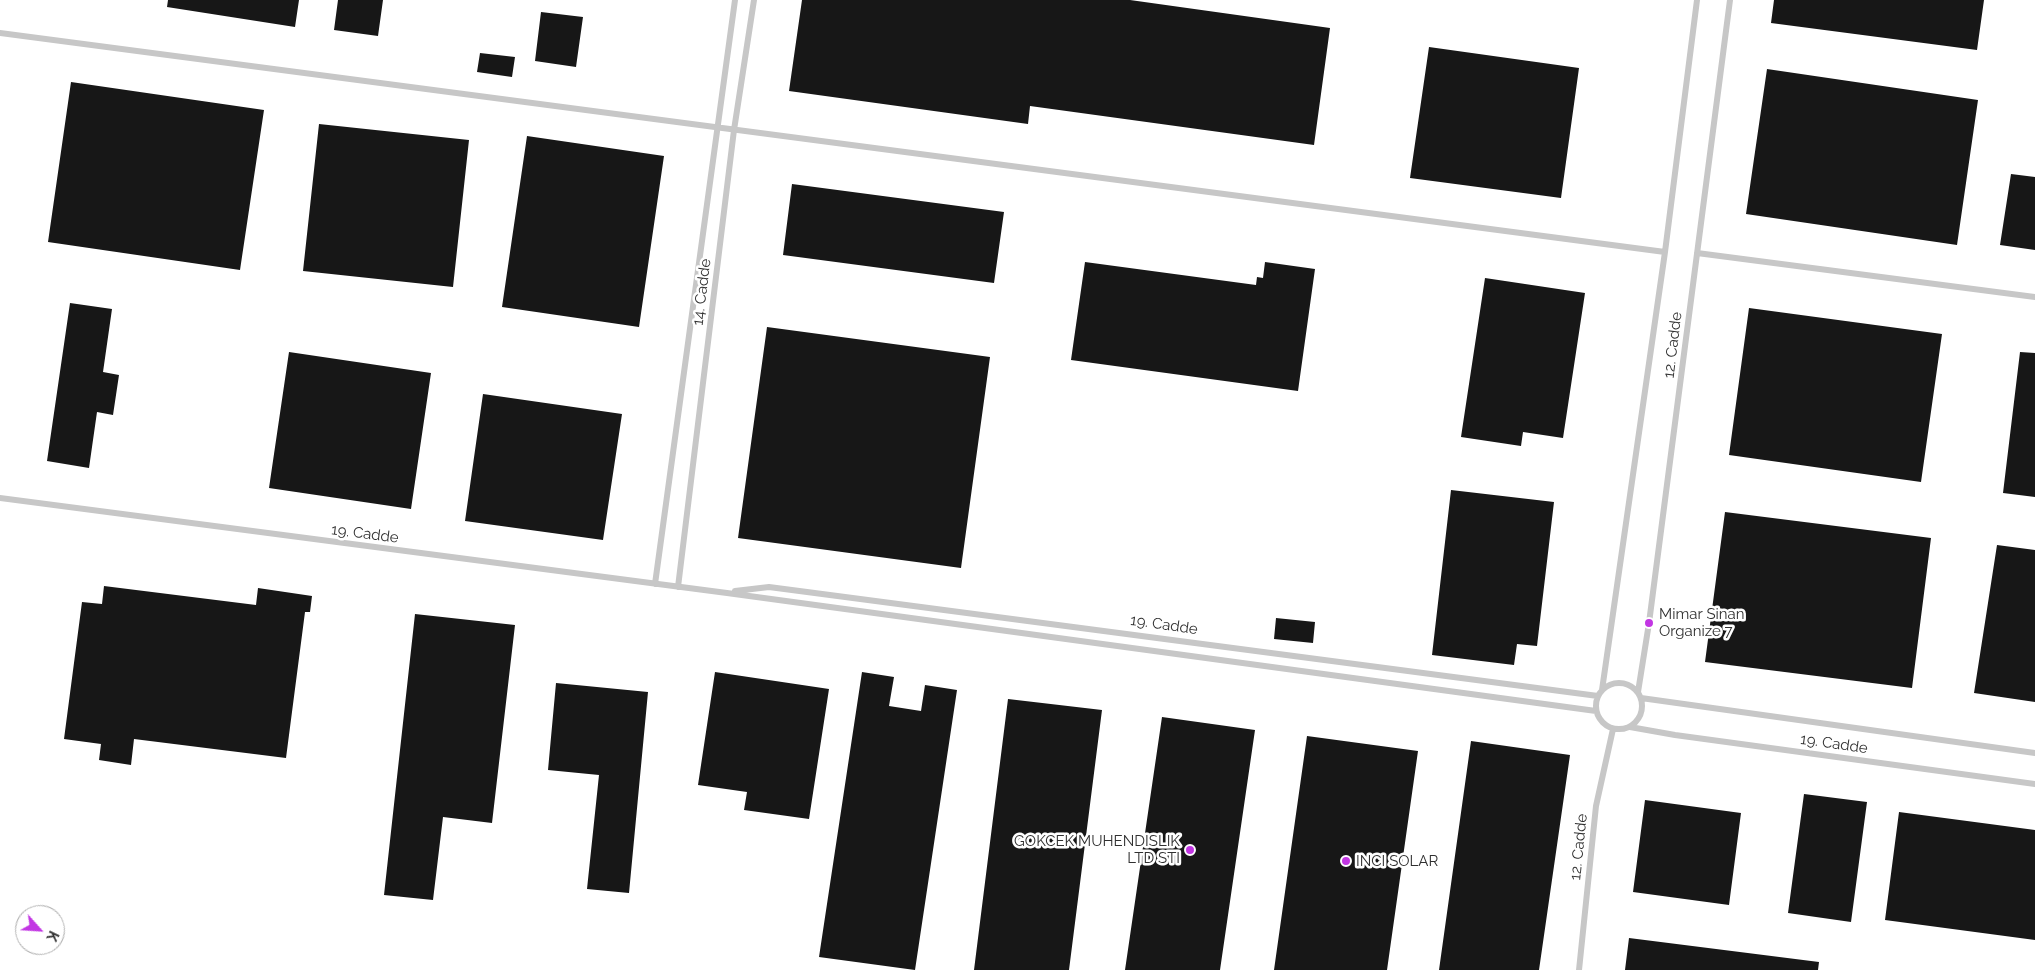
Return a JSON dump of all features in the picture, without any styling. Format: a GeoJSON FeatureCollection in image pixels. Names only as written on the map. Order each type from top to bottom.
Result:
{"type":"FeatureCollection","features":[{"type":"Feature","properties":{"kind":"lane"},"geometry":{"type":"LineString","coordinates":[[655,584],[734,0]]}},
{"type":"Feature","properties":{"kind":"lane","name":"14. Cadde"},"geometry":{"type":"LineString","coordinates":[[678,587],[734,130],[754,0]]}},
{"type":"Feature","properties":{"kind":"lane","name":"12. Cadde"},"geometry":{"type":"LineString","coordinates":[[1600,693],[1665,252],[1697,0]]}},
{"type":"Feature","properties":{"kind":"lane","name":"12. Cadde"},"geometry":{"type":"LineString","coordinates":[[1639,695],[1730,0]]}},
{"type":"Feature","properties":{"kind":"lane"},"geometry":{"type":"LineString","coordinates":[[0,33],[1665,252]]}},
{"type":"Feature","properties":{"kind":"lane"},"geometry":{"type":"LineString","coordinates":[[1697,253],[2035,297]]}},
{"type":"Feature","properties":{"kind":"lane","name":"19. Cadde"},"geometry":{"type":"LineString","coordinates":[[0,498],[727,593],[1596,711]]}},
{"type":"Feature","properties":{"kind":"lane","name":"19. Cadde"},"geometry":{"type":"LineString","coordinates":[[727,593],[769,587],[1600,693]]}},
{"type":"Feature","properties":{"kind":"lane"},"geometry":{"type":"LineString","coordinates":[[1620,682],[1627,684],[1639,695],[1642,711],[1640,717],[1630,727],[1625,729],[1613,729],[1602,722],[1596,711],[1600,693],[1607,686],[1620,682]]}},
{"type":"Feature","properties":{"kind":"lane","name":"19. Cadde"},"geometry":{"type":"LineString","coordinates":[[1639,695],[2035,753]]}},
{"type":"Feature","properties":{"kind":"lane","name":"19. Cadde"},"geometry":{"type":"LineString","coordinates":[[1630,727],[1675,736],[2035,784]]}},
{"type":"Feature","properties":{"kind":"lane","name":"12. Cadde"},"geometry":{"type":"LineString","coordinates":[[1579,970],[1596,806],[1613,729]]}},
{"type":"Feature","properties":{"kind":"building"},"geometry":{"type":"Polygon","coordinates":[[[168,0],[299,0],[295,27],[167,7],[168,0]]]}},
{"type":"Feature","properties":{"kind":"building"},"geometry":{"type":"Polygon","coordinates":[[[338,0],[383,0],[378,36],[334,30],[338,0]]]}},
{"type":"Feature","properties":{"kind":"building"},"geometry":{"type":"Polygon","coordinates":[[[802,0],[1130,0],[1330,28],[1314,145],[1030,106],[1028,124],[789,91],[802,0]]]}},
{"type":"Feature","properties":{"kind":"building"},"geometry":{"type":"Polygon","coordinates":[[[1774,0],[1984,0],[1977,50],[1771,23],[1774,0]]]}},
{"type":"Feature","properties":{"kind":"building"},"geometry":{"type":"Polygon","coordinates":[[[541,12],[583,17],[576,67],[535,61],[541,12]]]}},
{"type":"Feature","properties":{"kind":"building"},"geometry":{"type":"Polygon","coordinates":[[[1429,47],[1579,68],[1561,198],[1410,178],[1429,47]]]}},
{"type":"Feature","properties":{"kind":"building"},"geometry":{"type":"Polygon","coordinates":[[[480,53],[515,57],[512,77],[477,72],[480,53]]]}},
{"type":"Feature","properties":{"kind":"building"},"geometry":{"type":"Polygon","coordinates":[[[1767,69],[1978,100],[1957,245],[1746,214],[1767,69]]]}},
{"type":"Feature","properties":{"kind":"building"},"geometry":{"type":"Polygon","coordinates":[[[71,82],[264,110],[240,270],[48,242],[71,82]]]}},
{"type":"Feature","properties":{"kind":"building"},"geometry":{"type":"Polygon","coordinates":[[[319,124],[469,140],[453,287],[303,271],[319,124]]]}},
{"type":"Feature","properties":{"kind":"building"},"geometry":{"type":"Polygon","coordinates":[[[527,136],[664,156],[639,327],[502,307],[527,136]]]}},
{"type":"Feature","properties":{"kind":"building"},"geometry":{"type":"Polygon","coordinates":[[[2011,174],[2035,177],[2035,250],[2000,245],[2011,174]]]}},
{"type":"Feature","properties":{"kind":"building"},"geometry":{"type":"Polygon","coordinates":[[[792,184],[1004,212],[994,283],[783,255],[792,184]]]}},
{"type":"Feature","properties":{"kind":"building"},"geometry":{"type":"Polygon","coordinates":[[[1085,262],[1256,285],[1257,277],[1263,278],[1265,262],[1315,269],[1298,391],[1071,360],[1085,262]]]}},
{"type":"Feature","properties":{"kind":"building"},"geometry":{"type":"Polygon","coordinates":[[[1485,278],[1585,293],[1563,438],[1523,432],[1521,446],[1461,437],[1485,278]]]}},
{"type":"Feature","properties":{"kind":"building"},"geometry":{"type":"Polygon","coordinates":[[[70,303],[112,309],[103,372],[119,375],[113,415],[97,412],[89,468],[47,461],[70,303]]]}},
{"type":"Feature","properties":{"kind":"building"},"geometry":{"type":"Polygon","coordinates":[[[1749,308],[1942,334],[1921,482],[1729,455],[1749,308]]]}},
{"type":"Feature","properties":{"kind":"building"},"geometry":{"type":"Polygon","coordinates":[[[767,327],[990,357],[961,568],[738,538],[767,327]]]}},
{"type":"Feature","properties":{"kind":"building"},"geometry":{"type":"Polygon","coordinates":[[[289,352],[431,373],[411,509],[269,488],[289,352]]]}},
{"type":"Feature","properties":{"kind":"building"},"geometry":{"type":"Polygon","coordinates":[[[2020,352],[2035,353],[2035,497],[2003,493],[2020,352]]]}},
{"type":"Feature","properties":{"kind":"building"},"geometry":{"type":"Polygon","coordinates":[[[483,394],[622,414],[603,540],[465,521],[483,394]]]}},
{"type":"Feature","properties":{"kind":"building"},"geometry":{"type":"Polygon","coordinates":[[[1451,490],[1554,502],[1537,646],[1517,644],[1514,665],[1432,655],[1451,490]]]}},
{"type":"Feature","properties":{"kind":"building"},"geometry":{"type":"Polygon","coordinates":[[[1725,512],[1931,538],[1912,688],[1705,662],[1725,512]]]}},
{"type":"Feature","properties":{"kind":"building"},"geometry":{"type":"Polygon","coordinates":[[[1997,545],[2035,550],[2035,702],[1974,693],[1997,545]]]}},
{"type":"Feature","properties":{"kind":"building"},"geometry":{"type":"Polygon","coordinates":[[[104,586],[256,605],[258,588],[312,596],[310,612],[305,612],[286,758],[134,739],[131,765],[99,760],[101,744],[64,739],[82,602],[102,604],[104,586]]]}},
{"type":"Feature","properties":{"kind":"building"},"geometry":{"type":"Polygon","coordinates":[[[415,614],[515,625],[492,823],[443,817],[433,900],[384,895],[415,614]]]}},
{"type":"Feature","properties":{"kind":"building"},"geometry":{"type":"Polygon","coordinates":[[[1276,618],[1315,622],[1313,643],[1274,639],[1276,618]]]}},
{"type":"Feature","properties":{"kind":"building"},"geometry":{"type":"Polygon","coordinates":[[[715,672],[829,689],[809,819],[744,810],[747,792],[698,785],[715,672]]]}},
{"type":"Feature","properties":{"kind":"building"},"geometry":{"type":"Polygon","coordinates":[[[862,672],[894,677],[889,706],[921,711],[925,685],[957,690],[915,970],[819,957],[862,672]]]}},
{"type":"Feature","properties":{"kind":"building"},"geometry":{"type":"Polygon","coordinates":[[[556,683],[648,692],[629,893],[587,889],[599,775],[548,770],[556,683]]]}},
{"type":"Feature","properties":{"kind":"building"},"geometry":{"type":"Polygon","coordinates":[[[1008,699],[1102,710],[1069,970],[974,970],[1008,699]]]}},
{"type":"Feature","properties":{"kind":"building","name":"GOKCEK MUHENDISLIK LTD STI"},"geometry":{"type":"Polygon","coordinates":[[[1162,717],[1255,730],[1220,970],[1125,970],[1162,717]]]}},
{"type":"Feature","properties":{"kind":"building","name":"INCI SOLAR"},"geometry":{"type":"Polygon","coordinates":[[[1307,736],[1418,751],[1387,970],[1274,970],[1307,736]]]}},
{"type":"Feature","properties":{"kind":"building"},"geometry":{"type":"Polygon","coordinates":[[[1471,741],[1570,755],[1539,970],[1439,970],[1471,741]]]}},
{"type":"Feature","properties":{"kind":"building"},"geometry":{"type":"Polygon","coordinates":[[[1804,794],[1867,802],[1851,922],[1788,913],[1804,794]]]}},
{"type":"Feature","properties":{"kind":"building"},"geometry":{"type":"Polygon","coordinates":[[[1645,800],[1741,813],[1729,905],[1633,892],[1645,800]]]}},
{"type":"Feature","properties":{"kind":"building"},"geometry":{"type":"Polygon","coordinates":[[[1899,812],[2035,830],[2035,940],[1885,920],[1899,812]]]}},
{"type":"Feature","properties":{"kind":"building"},"geometry":{"type":"Polygon","coordinates":[[[1629,938],[1819,962],[1818,970],[1625,970],[1629,938]]]}},
{"type":"Feature","properties":{"kind":"place","name":"Mimar Sinan Organize 7"},"geometry":{"type":"Point","coordinates":[1649,623]}},
{"type":"Feature","properties":{"kind":"place","name":"GOKCEK MUHENDISLIK LTD STI"},"geometry":{"type":"Point","coordinates":[1190,850]}},
{"type":"Feature","properties":{"kind":"place","name":"INCI SOLAR"},"geometry":{"type":"Point","coordinates":[1346,861]}}]}
